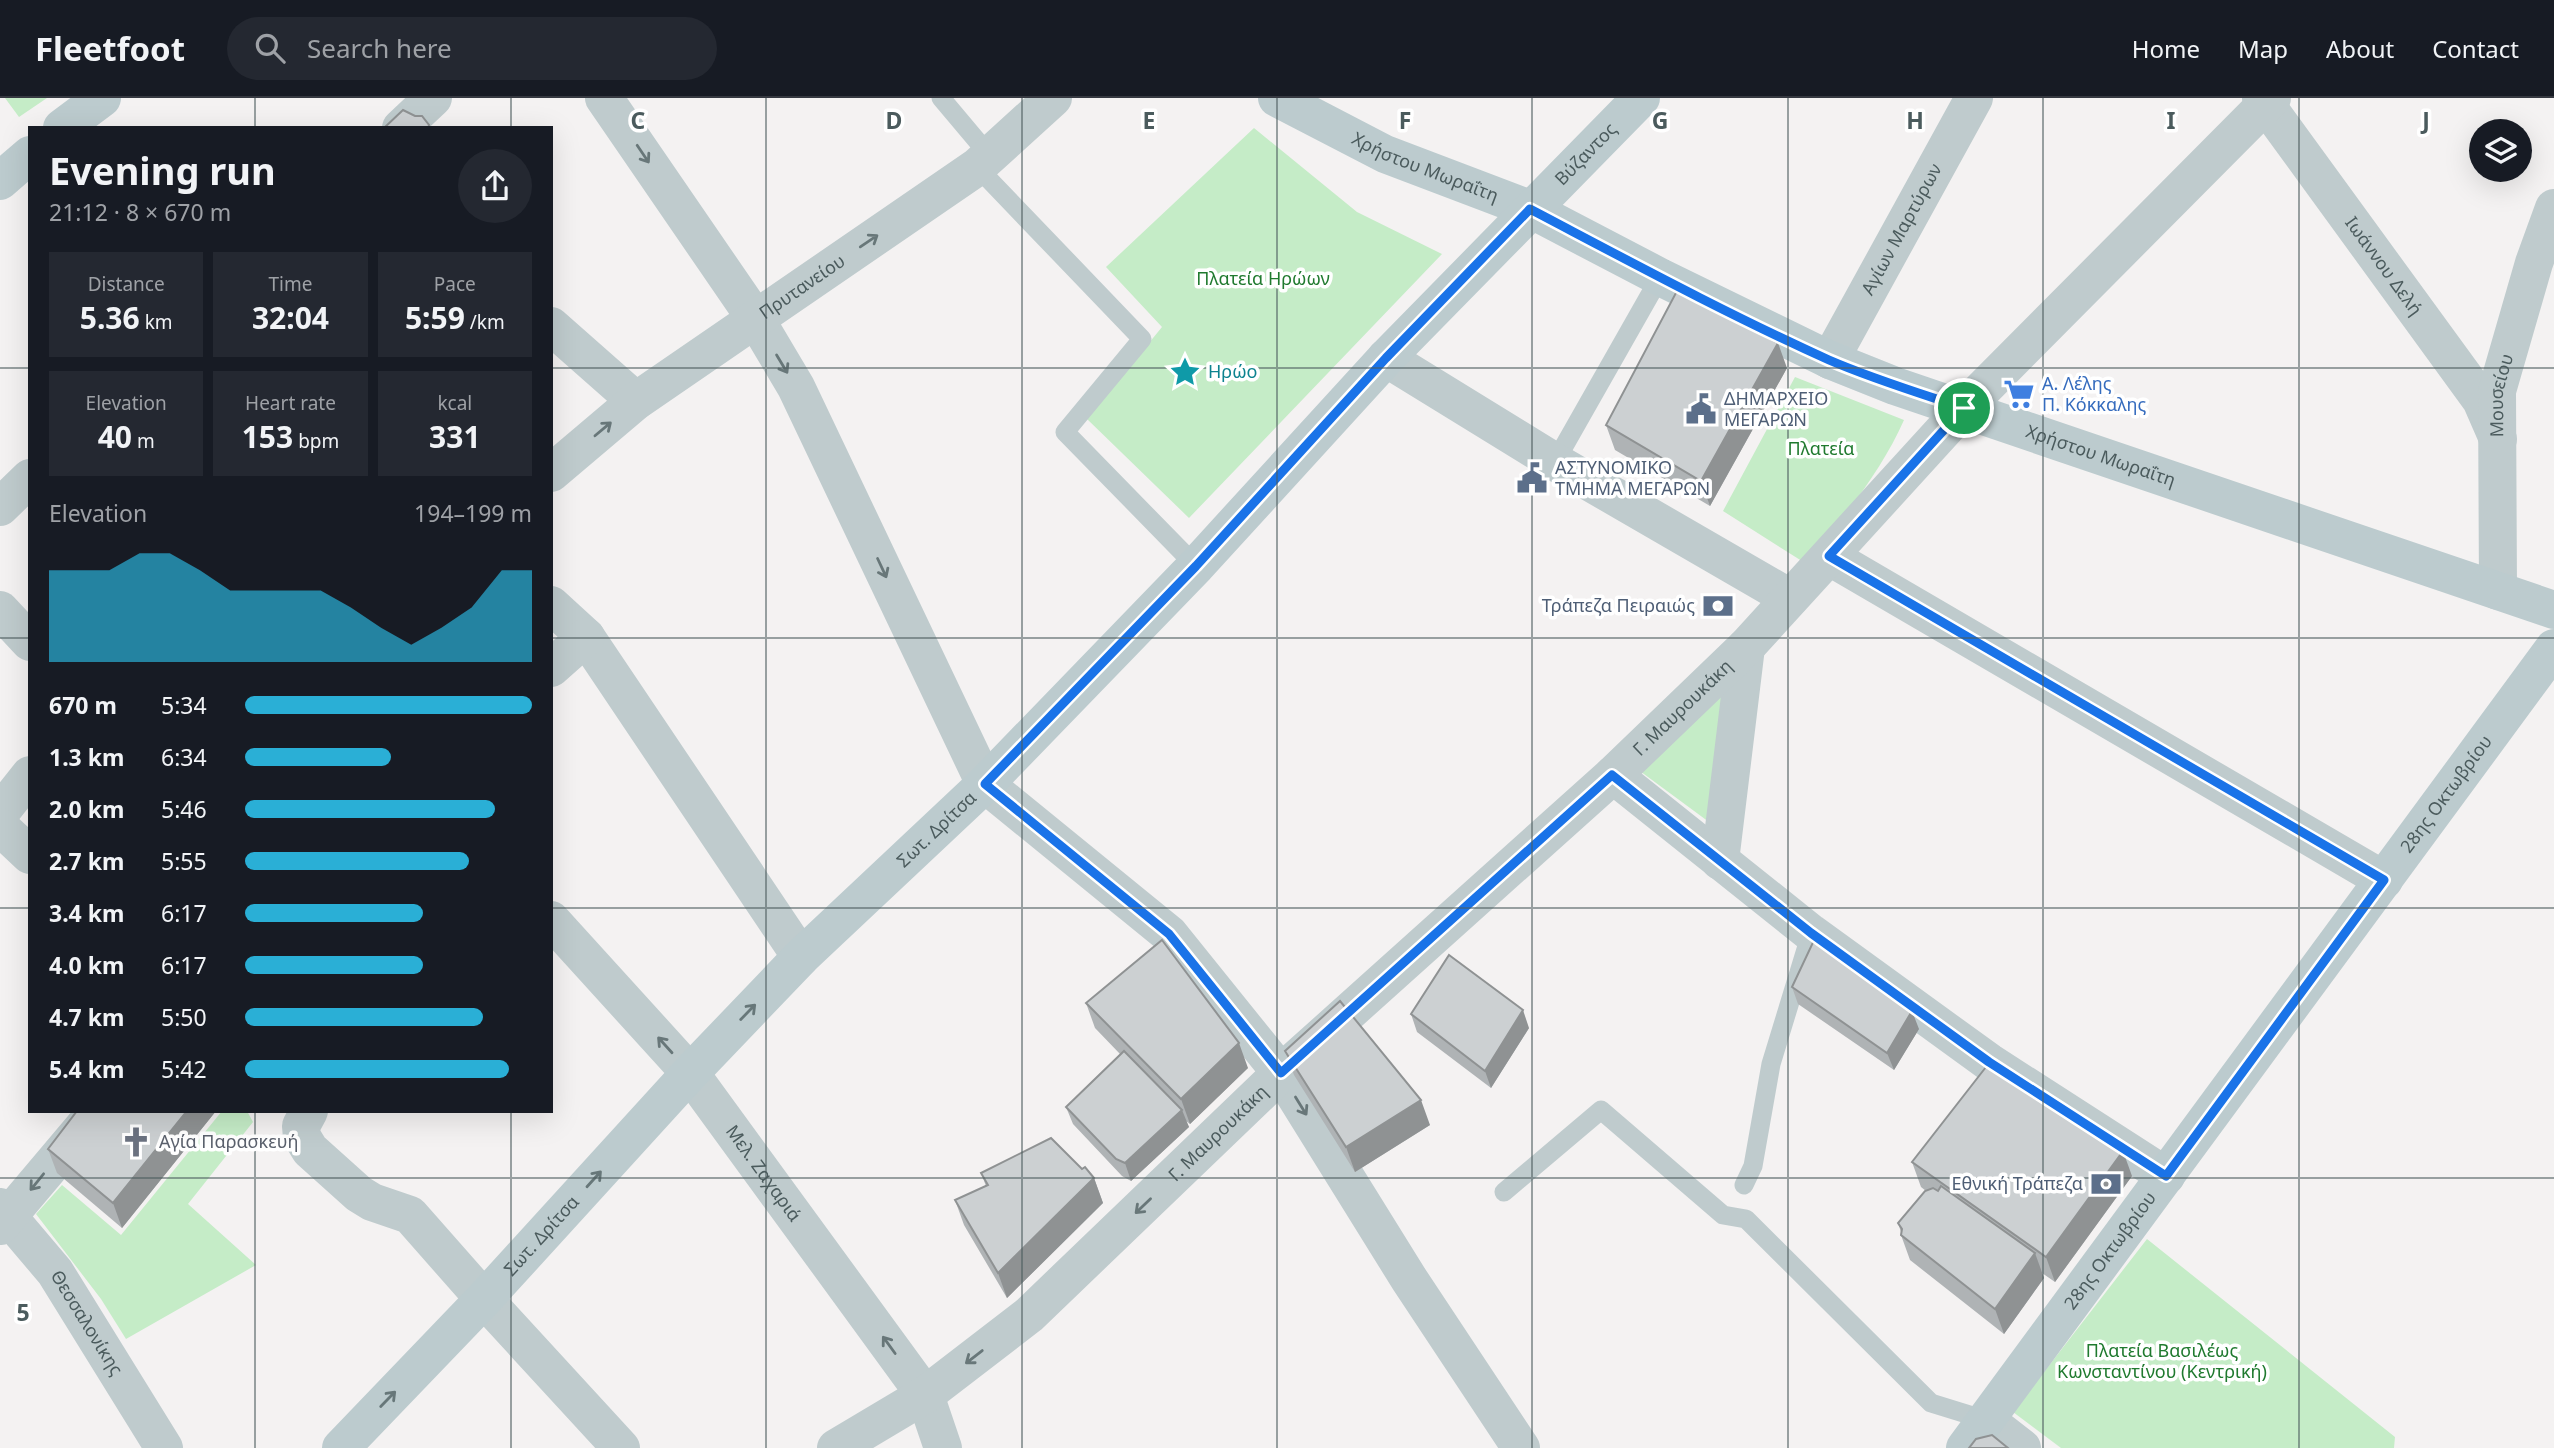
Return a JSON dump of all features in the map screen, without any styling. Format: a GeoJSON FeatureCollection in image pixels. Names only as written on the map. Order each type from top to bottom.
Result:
{"type":"FeatureCollection","features":[{"type":"Feature","properties":{"kind":"street"},"geometry":{"type":"LineString","coordinates":[[65,126],[102,98]]}},
{"type":"Feature","properties":{"kind":"street"},"geometry":{"type":"LineString","coordinates":[[403,126],[433,98]]}},
{"type":"Feature","properties":{"kind":"street"},"geometry":{"type":"LineString","coordinates":[[604,98],[755,318],[796,387],[985,784],[1169,934],[1281,1073],[1409,1279],[1521,1448]]}},
{"type":"Feature","properties":{"kind":"street","name":"Πρυτανείου"},"geometry":{"type":"LineString","coordinates":[[553,471],[636,401],[983,161],[1053,98]]}},
{"type":"Feature","properties":{"kind":"street","name":"Χρήστου Μωραΐτη"},"geometry":{"type":"LineString","coordinates":[[1278,98],[1385,154],[1530,209],[1660,278],[1830,360],[1895,386],[2554,610]]}},
{"type":"Feature","properties":{"kind":"street","name":"Βύζαντος"},"geometry":{"type":"LineString","coordinates":[[1530,209],[1641,98]]}},
{"type":"Feature","properties":{"kind":"street","name":"Αγίων Μαρτύρων"},"geometry":{"type":"LineString","coordinates":[[1830,360],[1974,98]]}},
{"type":"Feature","properties":{"kind":"street","name":"Γ. Μαυρουκάκη"},"geometry":{"type":"LineString","coordinates":[[835,1448],[925,1395],[1029,1315],[1281,1073],[1612,775],[1746,647],[1964,408],[2266,100]]}},
{"type":"Feature","properties":{"kind":"street","name":"Ιωάννου Δελή"},"geometry":{"type":"LineString","coordinates":[[2266,100],[2481,400],[2498,439]]}},
{"type":"Feature","properties":{"kind":"street"},"geometry":{"type":"LineString","coordinates":[[0,181],[28,157]]}},
{"type":"Feature","properties":{"kind":"street","name":"Μουσείου"},"geometry":{"type":"LineString","coordinates":[[2498,591],[2497,391],[2534,263],[2554,208]]}},
{"type":"Feature","properties":{"kind":"street","name":"Σωτ. Δρίτσα"},"geometry":{"type":"LineString","coordinates":[[341,1448],[484,1299],[690,1073],[801,957],[985,784],[1196,566],[1386,358],[1530,209]]}},
{"type":"Feature","properties":{"kind":"street"},"geometry":{"type":"LineString","coordinates":[[553,328],[636,401]]}},
{"type":"Feature","properties":{"kind":"street"},"geometry":{"type":"LineString","coordinates":[[1386,358],[1555,462],[1790,598]]}},
{"type":"Feature","properties":{"kind":"street"},"geometry":{"type":"LineString","coordinates":[[0,507],[28,480]]}},
{"type":"Feature","properties":{"kind":"street"},"geometry":{"type":"LineString","coordinates":[[1829,556],[2384,880]]}},
{"type":"Feature","properties":{"kind":"street"},"geometry":{"type":"LineString","coordinates":[[553,607],[586,637],[801,957]]}},
{"type":"Feature","properties":{"kind":"street"},"geometry":{"type":"LineString","coordinates":[[0,610],[28,640]]}},
{"type":"Feature","properties":{"kind":"street"},"geometry":{"type":"LineString","coordinates":[[553,666],[586,637]]}},
{"type":"Feature","properties":{"kind":"street"},"geometry":{"type":"LineString","coordinates":[[1720,861],[1746,647]]}},
{"type":"Feature","properties":{"kind":"street","name":"28ης Οκτωβρίου"},"geometry":{"type":"LineString","coordinates":[[1975,1434],[2554,648]]}},
{"type":"Feature","properties":{"kind":"street"},"geometry":{"type":"LineString","coordinates":[[1612,775],[1811,933],[1989,1062],[2166,1176]]}},
{"type":"Feature","properties":{"kind":"street"},"geometry":{"type":"LineString","coordinates":[[0,813],[28,778]]}},
{"type":"Feature","properties":{"kind":"street"},"geometry":{"type":"LineString","coordinates":[[0,827],[28,853]]}},
{"type":"Feature","properties":{"kind":"street","name":"Μελ. Ζαχαριά"},"geometry":{"type":"LineString","coordinates":[[553,922],[690,1073],[925,1395],[943,1448]]}},
{"type":"Feature","properties":{"kind":"street"},"geometry":{"type":"LineString","coordinates":[[2,1217],[95,1113]]}},
{"type":"Feature","properties":{"kind":"street"},"geometry":{"type":"LineString","coordinates":[[308,1113],[301,1126],[302,1137],[310,1150],[359,1194],[372,1202],[410,1215],[621,1448]]}},
{"type":"Feature","properties":{"kind":"street","name":"Θεσσαλονίκης"},"geometry":{"type":"LineString","coordinates":[[2,1217],[55,1272],[164,1448]]}},
{"type":"Feature","properties":{"kind":"street"},"geometry":{"type":"LineString","coordinates":[[1975,1434],[2022,1448]]}},
{"type":"Feature","properties":{"kind":"lane"},"geometry":{"type":"LineString","coordinates":[[942,98],[983,161],[1142,339],[1065,432],[1196,566]]}},
{"type":"Feature","properties":{"kind":"lane"},"geometry":{"type":"LineString","coordinates":[[1555,462],[1660,278]]}},
{"type":"Feature","properties":{"kind":"lane"},"geometry":{"type":"LineString","coordinates":[[1744,1185],[1753,1166],[1771,1064],[1811,933]]}},
{"type":"Feature","properties":{"kind":"lane"},"geometry":{"type":"LineString","coordinates":[[1504,1192],[1601,1110],[1723,1215],[1746,1219],[1931,1404],[1975,1434]]}},
{"type":"Feature","properties":{"kind":"green space"},"geometry":{"type":"Polygon","coordinates":[[[5,98],[47,98],[19,117],[5,98]]]}},
{"type":"Feature","properties":{"kind":"green space","name":"Πλατεία Ηρώων"},"geometry":{"type":"Polygon","coordinates":[[[1254,128],[1357,212],[1442,254],[1189,518],[1087,419],[1162,327],[1106,267],[1254,128]]]}},
{"type":"Feature","properties":{"kind":"green space","name":"Πλατεία"},"geometry":{"type":"Polygon","coordinates":[[[1795,377],[1904,420],[1872,477],[1847,513],[1805,563],[1723,511],[1795,377]]]}},
{"type":"Feature","properties":{"kind":"green space"},"geometry":{"type":"Polygon","coordinates":[[[1713,684],[1728,695],[1709,822],[1629,763],[1713,684]]]}},
{"type":"Feature","properties":{"kind":"green space"},"geometry":{"type":"Polygon","coordinates":[[[220,1113],[248,1113],[253,1122],[188,1204],[256,1265],[126,1339],[101,1299],[36,1214],[62,1185],[121,1235],[220,1113]]]}},
{"type":"Feature","properties":{"kind":"green space","name":"Πλατεία Βασιλέως Κωνσταντίνου (Κεντρική)"},"geometry":{"type":"Polygon","coordinates":[[[2147,1239],[2395,1437],[2394,1448],[2061,1448],[2013,1412],[2147,1239]]]}},
{"type":"Feature","properties":{"kind":"building"},"geometry":{"type":"Polygon","coordinates":[[[403,110],[415,116],[422,116],[429,125],[429,126],[386,126],[403,110]]]}},
{"type":"Feature","properties":{"kind":"building","name":"ΔΗΜΑΡΧΕΙΟ ΜΕΓΑΡΩΝ"},"geometry":{"type":"Polygon","coordinates":[[[1678,289],[1778,343],[1701,481],[1606,425],[1678,289]]]}},
{"type":"Feature","properties":{"kind":"building"},"geometry":{"type":"Polygon","coordinates":[[[1816,936],[1912,1011],[1887,1053],[1792,987],[1816,936]]]}},
{"type":"Feature","properties":{"kind":"building"},"geometry":{"type":"Polygon","coordinates":[[[1162,940],[1239,1043],[1181,1099],[1086,1003],[1162,940]]]}},
{"type":"Feature","properties":{"kind":"building"},"geometry":{"type":"Polygon","coordinates":[[[1449,955],[1523,1010],[1485,1071],[1411,1014],[1449,955]]]}},
{"type":"Feature","properties":{"kind":"building"},"geometry":{"type":"Polygon","coordinates":[[[1340,1001],[1421,1100],[1346,1147],[1285,1051],[1340,1001]]]}},
{"type":"Feature","properties":{"kind":"building"},"geometry":{"type":"Polygon","coordinates":[[[1124,1051],[1182,1110],[1125,1163],[1116,1159],[1066,1107],[1124,1051]]]}},
{"type":"Feature","properties":{"kind":"building"},"geometry":{"type":"Polygon","coordinates":[[[1993,1058],[2123,1151],[2046,1257],[1912,1162],[1993,1058]]]}},
{"type":"Feature","properties":{"kind":"building"},"geometry":{"type":"Polygon","coordinates":[[[75,1113],[185,1113],[113,1203],[48,1149],[75,1113]]]}},
{"type":"Feature","properties":{"kind":"building"},"geometry":{"type":"Polygon","coordinates":[[[1051,1138],[1094,1178],[998,1273],[955,1200],[988,1185],[981,1173],[1051,1138]]]}},
{"type":"Feature","properties":{"kind":"building"},"geometry":{"type":"Polygon","coordinates":[[[1941,1186],[2035,1253],[1995,1309],[1901,1235],[1902,1229],[1898,1223],[1925,1191],[1933,1188],[1938,1191],[1941,1186]]]}},
{"type":"Feature","properties":{"kind":"building"},"geometry":{"type":"Polygon","coordinates":[[[1992,1435],[2008,1448],[1969,1448],[1976,1439],[1992,1435]]]}},
{"type":"Feature","properties":{"kind":"place","name":"Ηρώο"},"geometry":{"type":"Point","coordinates":[1185,372]}},
{"type":"Feature","properties":{"kind":"place","name":"Α. Λέλης Π. Κόκκαλης"},"geometry":{"type":"Point","coordinates":[2019,394]}},
{"type":"Feature","properties":{"kind":"place","name":"ΔΗΜΑΡΧΕΙΟ ΜΕΓΑΡΩΝ"},"geometry":{"type":"Point","coordinates":[1701,409]}},
{"type":"Feature","properties":{"kind":"place","name":"ΑΣΤΥΝΟΜΙΚΟ ΤΜΗΜΑ ΜΕΓΑΡΩΝ"},"geometry":{"type":"Point","coordinates":[1532,478]}},
{"type":"Feature","properties":{"kind":"place","name":"Τράπεζα Πειραιώς"},"geometry":{"type":"Point","coordinates":[1718,606]}},
{"type":"Feature","properties":{"kind":"place","name":"Αγία Παρασκευή"},"geometry":{"type":"Point","coordinates":[136,1142]}},
{"type":"Feature","properties":{"kind":"place","name":"Εθνική Τράπεζα"},"geometry":{"type":"Point","coordinates":[2106,1184]}},
{"type":"Feature","properties":{"kind":"route"},"geometry":{"type":"LineString","coordinates":[[1530,209],[1660,278],[1830,360],[1895,386],[1964,408],[1829,556],[2384,880],[2166,1176],[1989,1062],[1811,933],[1612,775],[1281,1073],[1169,934],[985,784],[1196,566],[1386,358],[1530,209]]}}]}
